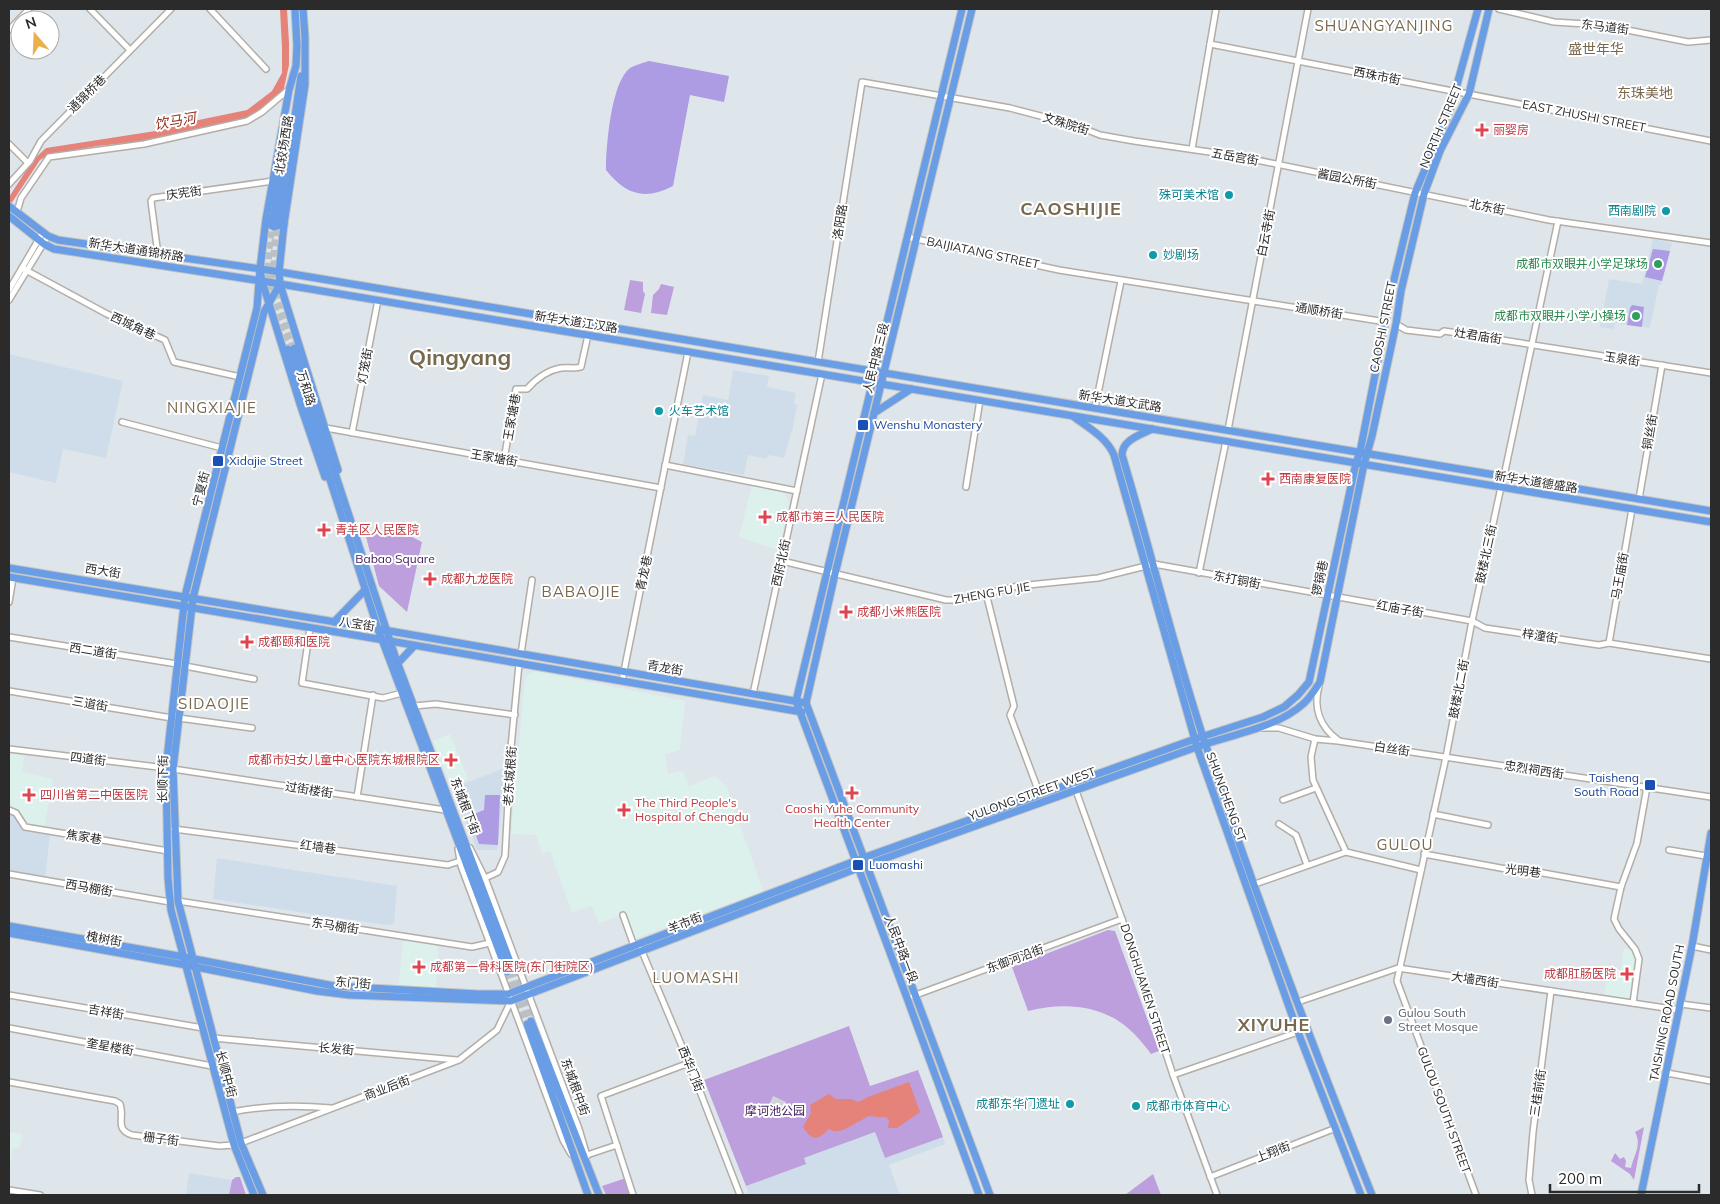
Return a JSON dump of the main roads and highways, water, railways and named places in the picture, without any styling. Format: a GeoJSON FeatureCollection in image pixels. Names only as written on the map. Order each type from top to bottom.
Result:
{"type":"FeatureCollection","features":[{"type":"Feature","properties":{"kind":"main road","name":"北较场西路"},"geometry":{"type":"LineString","coordinates":[[280,284],[273,181],[289,90],[296,66],[295,9]]}},
{"type":"Feature","properties":{"kind":"main road","name":"北较场西路"},"geometry":{"type":"LineString","coordinates":[[264,270],[305,85],[303,9]]}},
{"type":"Feature","properties":{"kind":"main road","name":"人民中路三段"},"geometry":{"type":"LineString","coordinates":[[796,702],[962,9]]}},
{"type":"Feature","properties":{"kind":"main road","name":"人民中路三段"},"geometry":{"type":"LineString","coordinates":[[806,703],[835,574],[972,9]]}},
{"type":"Feature","properties":{"kind":"main road","name":"NORTH STREET"},"geometry":{"type":"LineString","coordinates":[[1415,192],[1456,92],[1478,9]]}},
{"type":"Feature","properties":{"kind":"main road","name":"NORTH STREET"},"geometry":{"type":"LineString","coordinates":[[1424,194],[1440,151],[1469,94],[1489,9]]}},
{"type":"Feature","properties":{"kind":"main road"},"geometry":{"type":"LineString","coordinates":[[276,221],[296,66]]}},
{"type":"Feature","properties":{"kind":"main road","name":"CAOSHI STREET"},"geometry":{"type":"LineString","coordinates":[[1364,453],[1386,322],[1415,192]]}},
{"type":"Feature","properties":{"kind":"main road","name":"CAOSHI STREET"},"geometry":{"type":"LineString","coordinates":[[1360,464],[1396,324],[1401,291],[1424,194]]}},
{"type":"Feature","properties":{"kind":"main road","name":"新华大道通锦桥路"},"geometry":{"type":"LineString","coordinates":[[12,212],[58,240],[264,270]]}},
{"type":"Feature","properties":{"kind":"main road","name":"新华大道通锦桥路"},"geometry":{"type":"LineString","coordinates":[[12,212],[41,242],[54,249],[263,281]]}},
{"type":"Feature","properties":{"kind":"main road","name":"新华大道江汉路"},"geometry":{"type":"LineString","coordinates":[[264,270],[876,372]]}},
{"type":"Feature","properties":{"kind":"main road","name":"宁夏街"},"geometry":{"type":"LineString","coordinates":[[189,597],[222,448],[258,308],[264,270]]}},
{"type":"Feature","properties":{"kind":"main road","name":"新华大道江汉路"},"geometry":{"type":"LineString","coordinates":[[263,281],[881,384]]}},
{"type":"Feature","properties":{"kind":"main road","name":"万和路"},"geometry":{"type":"LineString","coordinates":[[263,281],[268,303],[321,469],[339,498],[387,630]]}},
{"type":"Feature","properties":{"kind":"main road","name":"宁夏街"},"geometry":{"type":"LineString","coordinates":[[189,597],[264,312],[280,284]]}},
{"type":"Feature","properties":{"kind":"main road","name":"万和路"},"geometry":{"type":"LineString","coordinates":[[280,284],[336,461],[339,498]]}},
{"type":"Feature","properties":{"kind":"main road","name":"万和路"},"geometry":{"type":"LineString","coordinates":[[291,349],[339,498],[365,590],[378,629],[386,640]]}},
{"type":"Feature","properties":{"kind":"main road","name":"新华大道文武路"},"geometry":{"type":"LineString","coordinates":[[876,372],[1364,453]]}},
{"type":"Feature","properties":{"kind":"main road","name":"新华大道文武路"},"geometry":{"type":"LineString","coordinates":[[881,384],[1360,464]]}},
{"type":"Feature","properties":{"kind":"main road"},"geometry":{"type":"LineString","coordinates":[[874,412],[911,389]]}},
{"type":"Feature","properties":{"kind":"main road","name":"SHUNCHENG ST"},"geometry":{"type":"LineString","coordinates":[[1071,416],[1095,432],[1111,448],[1196,747],[1298,1032],[1361,1195]]}},
{"type":"Feature","properties":{"kind":"main road","name":"SHUNCHENG ST"},"geometry":{"type":"LineString","coordinates":[[1153,429],[1129,441],[1122,451],[1205,744],[1254,884],[1372,1195]]}},
{"type":"Feature","properties":{"kind":"main road","name":"新华大道德盛路"},"geometry":{"type":"LineString","coordinates":[[1364,453],[1711,511]]}},
{"type":"Feature","properties":{"kind":"main road","name":"新华大道德盛路"},"geometry":{"type":"LineString","coordinates":[[1360,464],[1711,522]]}},
{"type":"Feature","properties":{"kind":"main road","name":"锣锅巷"},"geometry":{"type":"LineString","coordinates":[[1298,695],[1309,682],[1360,464]]}},
{"type":"Feature","properties":{"kind":"main road","name":"锣锅巷"},"geometry":{"type":"LineString","coordinates":[[1320,682],[1337,598],[1360,464]]}},
{"type":"Feature","properties":{"kind":"main road","name":"西大街"},"geometry":{"type":"LineString","coordinates":[[9,568],[189,597]]}},
{"type":"Feature","properties":{"kind":"main road","name":"西大街"},"geometry":{"type":"LineString","coordinates":[[11,578],[187,607]]}},
{"type":"Feature","properties":{"kind":"main road"},"geometry":{"type":"LineString","coordinates":[[334,622],[365,590]]}},
{"type":"Feature","properties":{"kind":"main road","name":"长顺下街"},"geometry":{"type":"LineString","coordinates":[[184,957],[170,902],[168,850],[170,768],[189,597]]}},
{"type":"Feature","properties":{"kind":"main road","name":"八宝街"},"geometry":{"type":"LineString","coordinates":[[189,597],[521,654]]}},
{"type":"Feature","properties":{"kind":"main road","name":"八宝街"},"geometry":{"type":"LineString","coordinates":[[187,607],[800,712]]}},
{"type":"Feature","properties":{"kind":"main road","name":"东城根下街"},"geometry":{"type":"LineString","coordinates":[[387,630],[386,640],[402,693],[446,810],[460,839]]}},
{"type":"Feature","properties":{"kind":"main road","name":"东城根下街"},"geometry":{"type":"LineString","coordinates":[[386,640],[398,663],[414,706],[460,839]]}},
{"type":"Feature","properties":{"kind":"main road"},"geometry":{"type":"LineString","coordinates":[[398,663],[414,646]]}},
{"type":"Feature","properties":{"kind":"main road","name":"青龙街"},"geometry":{"type":"LineString","coordinates":[[521,654],[806,703]]}},
{"type":"Feature","properties":{"kind":"main road","name":"YULONG STREET WEST"},"geometry":{"type":"LineString","coordinates":[[865,862],[1074,787],[1257,728],[1287,715],[1303,704],[1320,682]]}},
{"type":"Feature","properties":{"kind":"main road","name":"YULONG STREET WEST"},"geometry":{"type":"LineString","coordinates":[[865,862],[1040,795],[1074,787],[1203,736],[1263,717],[1284,707],[1298,695]]}},
{"type":"Feature","properties":{"kind":"main road"},"geometry":{"type":"LineString","coordinates":[[796,702],[800,712],[810,713],[806,703]]}},
{"type":"Feature","properties":{"kind":"main road","name":"人民中路一段"},"geometry":{"type":"LineString","coordinates":[[800,712],[856,865],[908,998],[979,1195]]}},
{"type":"Feature","properties":{"kind":"main road","name":"人民中路一段"},"geometry":{"type":"LineString","coordinates":[[810,713],[990,1195]]}},
{"type":"Feature","properties":{"kind":"main road","name":"长顺下街"},"geometry":{"type":"LineString","coordinates":[[170,768],[178,901],[193,959]]}},
{"type":"Feature","properties":{"kind":"main road","name":"TAISHING ROAD SOUTH"},"geometry":{"type":"LineString","coordinates":[[1641,1195],[1692,946],[1711,834]]}},
{"type":"Feature","properties":{"kind":"main road"},"geometry":{"type":"LineString","coordinates":[[460,839],[510,971]]}},
{"type":"Feature","properties":{"kind":"main road","name":"羊市街"},"geometry":{"type":"LineString","coordinates":[[510,998],[638,947],[865,862]]}},
{"type":"Feature","properties":{"kind":"main road","name":"槐树街"},"geometry":{"type":"LineString","coordinates":[[9,926],[193,959]]}},
{"type":"Feature","properties":{"kind":"main road","name":"槐树街"},"geometry":{"type":"LineString","coordinates":[[9,933],[195,967]]}},
{"type":"Feature","properties":{"kind":"main road","name":"长顺中街"},"geometry":{"type":"LineString","coordinates":[[184,957],[212,1066],[254,1195]]}},
{"type":"Feature","properties":{"kind":"main road","name":"长顺中街"},"geometry":{"type":"LineString","coordinates":[[193,959],[232,1112],[237,1144],[263,1195]]}},
{"type":"Feature","properties":{"kind":"main road","name":"东门街"},"geometry":{"type":"LineString","coordinates":[[193,959],[334,986],[478,994],[510,998]]}},
{"type":"Feature","properties":{"kind":"main road","name":"东门街"},"geometry":{"type":"LineString","coordinates":[[195,967],[317,991],[349,995],[510,998]]}},
{"type":"Feature","properties":{"kind":"main road","name":"东城根中街"},"geometry":{"type":"LineString","coordinates":[[588,1195],[529,1023],[599,1195]]}},
{"type":"Feature","properties":{"kind":"tunnel"},"geometry":{"type":"LineString","coordinates":[[273,221],[268,271],[274,305],[288,349]]}},
{"type":"Feature","properties":{"kind":"tunnel"},"geometry":{"type":"LineString","coordinates":[[277,229],[274,260],[275,275],[294,348]]}},
{"type":"Feature","properties":{"kind":"tunnel"},"geometry":{"type":"LineString","coordinates":[[513,970],[531,1021]]}},
{"type":"Feature","properties":{"kind":"tunnel"},"geometry":{"type":"LineString","coordinates":[[507,972],[527,1024]]}},
{"type":"Feature","properties":{"kind":"place","name":"丽婴房"},"geometry":{"type":"Point","coordinates":[1482,130]}},
{"type":"Feature","properties":{"kind":"place","name":"殊可美术馆"},"geometry":{"type":"Point","coordinates":[1229,195]}},
{"type":"Feature","properties":{"kind":"place","name":"西南剧院"},"geometry":{"type":"Point","coordinates":[1666,211]}},
{"type":"Feature","properties":{"kind":"place","name":"妙剧场"},"geometry":{"type":"Point","coordinates":[1153,255]}},
{"type":"Feature","properties":{"kind":"place","name":"成都市双眼井小学足球场"},"geometry":{"type":"Point","coordinates":[1658,264]}},
{"type":"Feature","properties":{"kind":"place","name":"成都市双眼井小学小操场"},"geometry":{"type":"Point","coordinates":[1636,316]}},
{"type":"Feature","properties":{"kind":"place","name":"火车艺术馆"},"geometry":{"type":"Point","coordinates":[659,411]}},
{"type":"Feature","properties":{"kind":"place","name":"Wenshu Monastery"},"geometry":{"type":"Point","coordinates":[863,425]}},
{"type":"Feature","properties":{"kind":"place","name":"Xidajie Street"},"geometry":{"type":"Point","coordinates":[218,461]}},
{"type":"Feature","properties":{"kind":"place","name":"西南康复医院"},"geometry":{"type":"Point","coordinates":[1268,479]}},
{"type":"Feature","properties":{"kind":"place","name":"成都市第三人民医院"},"geometry":{"type":"Point","coordinates":[765,517]}},
{"type":"Feature","properties":{"kind":"place","name":"青羊区人民医院"},"geometry":{"type":"Point","coordinates":[324,530]}},
{"type":"Feature","properties":{"kind":"place","name":"成都九龙医院"},"geometry":{"type":"Point","coordinates":[430,579]}},
{"type":"Feature","properties":{"kind":"place","name":"成都小米熊医院"},"geometry":{"type":"Point","coordinates":[846,612]}},
{"type":"Feature","properties":{"kind":"place","name":"成都颐和医院"},"geometry":{"type":"Point","coordinates":[247,642]}},
{"type":"Feature","properties":{"kind":"place","name":"成都市妇女儿童中心医院东城根院区"},"geometry":{"type":"Point","coordinates":[451,760]}},
{"type":"Feature","properties":{"kind":"place","name":"Taisheng South Road"},"geometry":{"type":"Point","coordinates":[1650,785]}},
{"type":"Feature","properties":{"kind":"place","name":"Caoshi Yuhe Community Health Center"},"geometry":{"type":"Point","coordinates":[852,793]}},
{"type":"Feature","properties":{"kind":"place","name":"四川省第二中医医院"},"geometry":{"type":"Point","coordinates":[29,795]}},
{"type":"Feature","properties":{"kind":"place","name":"The Third People's Hospital of Chengdu"},"geometry":{"type":"Point","coordinates":[624,810]}},
{"type":"Feature","properties":{"kind":"place","name":"Luomashi"},"geometry":{"type":"Point","coordinates":[858,865]}},
{"type":"Feature","properties":{"kind":"place","name":"成都第一骨科医院(东门街院区)"},"geometry":{"type":"Point","coordinates":[419,967]}},
{"type":"Feature","properties":{"kind":"place","name":"成都肛肠医院"},"geometry":{"type":"Point","coordinates":[1627,974]}},
{"type":"Feature","properties":{"kind":"place","name":"Gulou South Street Mosque"},"geometry":{"type":"Point","coordinates":[1388,1020]}},
{"type":"Feature","properties":{"kind":"place","name":"成都东华门遗址"},"geometry":{"type":"Point","coordinates":[1070,1104]}},
{"type":"Feature","properties":{"kind":"place","name":"成都市体育中心"},"geometry":{"type":"Point","coordinates":[1136,1106]}},
{"type":"Feature","properties":{"kind":"district","name":"SHUANGYANJING"},"geometry":{"type":"Point","coordinates":[1384,26]}},
{"type":"Feature","properties":{"kind":"district","name":"盛世年华"},"geometry":{"type":"Point","coordinates":[1596,49]}},
{"type":"Feature","properties":{"kind":"district","name":"东珠美地"},"geometry":{"type":"Point","coordinates":[1645,93]}},
{"type":"Feature","properties":{"kind":"district","name":"CAOSHIJIE"},"geometry":{"type":"Point","coordinates":[1071,209]}},
{"type":"Feature","properties":{"kind":"district","name":"Qingyang"},"geometry":{"type":"Point","coordinates":[460,357]}},
{"type":"Feature","properties":{"kind":"district","name":"NINGXIAJIE"},"geometry":{"type":"Point","coordinates":[212,408]}},
{"type":"Feature","properties":{"kind":"district","name":"BABAOJIE"},"geometry":{"type":"Point","coordinates":[581,592]}},
{"type":"Feature","properties":{"kind":"district","name":"SIDAOJIE"},"geometry":{"type":"Point","coordinates":[214,704]}},
{"type":"Feature","properties":{"kind":"district","name":"GULOU"},"geometry":{"type":"Point","coordinates":[1405,845]}},
{"type":"Feature","properties":{"kind":"district","name":"LUOMASHI"},"geometry":{"type":"Point","coordinates":[696,978]}},
{"type":"Feature","properties":{"kind":"district","name":"XIYUHE"},"geometry":{"type":"Point","coordinates":[1274,1025]}},
{"type":"Feature","properties":{"kind":"water label","name":"饮马河"},"geometry":{"type":"Point","coordinates":[175,121]}},
{"type":"Feature","properties":{"kind":"park label","name":"Babao Square"},"geometry":{"type":"Point","coordinates":[395,559]}},
{"type":"Feature","properties":{"kind":"park label","name":"摩诃池公园"},"geometry":{"type":"Point","coordinates":[775,1111]}}]}
